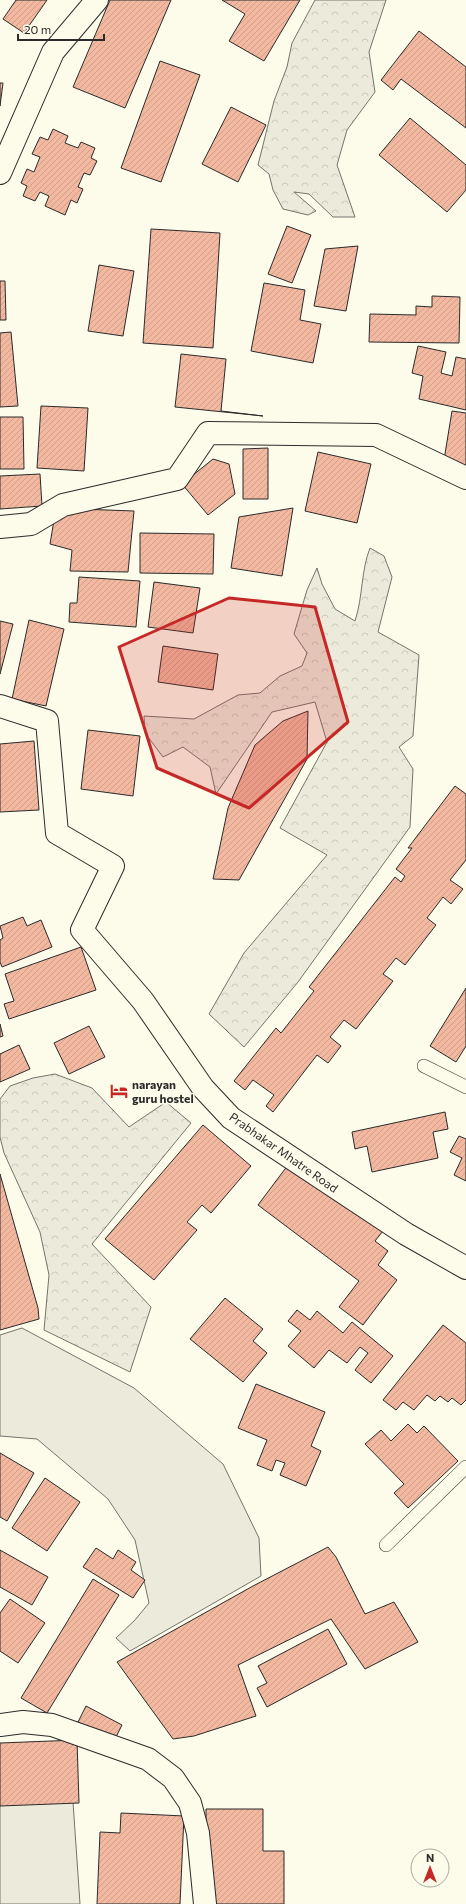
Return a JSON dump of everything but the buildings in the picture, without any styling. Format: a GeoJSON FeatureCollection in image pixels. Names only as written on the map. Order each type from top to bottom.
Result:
{"type":"FeatureCollection","features":[{"type":"Feature","properties":{"kind":"street"},"geometry":{"type":"LineString","coordinates":[[0,173],[53,52],[97,0]]}},
{"type":"Feature","properties":{"kind":"street"},"geometry":{"type":"LineString","coordinates":[[0,527],[31,524],[63,505],[177,478],[208,433],[376,435],[466,478]]}},
{"type":"Feature","properties":{"kind":"street","name":"Prabhakar Mhatre Road"},"geometry":{"type":"LineString","coordinates":[[0,706],[47,721],[57,833],[113,866],[82,930],[143,1002],[203,1088],[238,1122],[406,1234],[466,1268]]}},
{"type":"Feature","properties":{"kind":"street"},"geometry":{"type":"LineString","coordinates":[[0,1724],[23,1722],[52,1725],[148,1759],[173,1778],[190,1803],[198,1833],[205,1904]]}},
{"type":"Feature","properties":{"kind":"lane"},"geometry":{"type":"LineString","coordinates":[[424,1066],[466,1087]]}},
{"type":"Feature","properties":{"kind":"lane"},"geometry":{"type":"LineString","coordinates":[[386,1545],[466,1467]]}},
{"type":"Feature","properties":{"kind":"highlighted area"},"geometry":{"type":"Polygon","coordinates":[[[229,598],[315,607],[348,722],[249,808],[157,768],[119,647],[229,598]]]}},
{"type":"Feature","properties":{"kind":"green space"},"geometry":{"type":"Polygon","coordinates":[[[315,0],[386,0],[369,52],[375,92],[347,130],[337,165],[355,217],[333,217],[309,194],[294,192],[316,211],[308,215],[283,209],[273,190],[269,174],[258,165],[274,101],[287,67],[292,43],[315,0]]]}},
{"type":"Feature","properties":{"kind":"green space"},"geometry":{"type":"Polygon","coordinates":[[[370,548],[384,556],[392,577],[378,632],[419,655],[413,736],[399,747],[413,769],[410,827],[298,982],[244,1047],[209,1014],[244,953],[327,855],[280,828],[327,742],[315,702],[272,712],[216,794],[210,767],[183,747],[163,757],[145,733],[144,716],[194,719],[238,695],[260,693],[280,676],[302,666],[307,653],[294,634],[307,590],[317,568],[322,584],[335,609],[355,621],[358,612],[365,565],[370,548]]]}},
{"type":"Feature","properties":{"kind":"green space"},"geometry":{"type":"Polygon","coordinates":[[[55,1074],[92,1088],[129,1127],[166,1102],[191,1123],[92,1244],[151,1307],[130,1372],[44,1330],[49,1275],[40,1232],[4,1153],[0,1137],[0,1099],[10,1086],[33,1078],[55,1074]]]}},
{"type":"Feature","properties":{"kind":"green space"},"geometry":{"type":"Polygon","coordinates":[[[22,1328],[134,1388],[223,1464],[259,1538],[261,1576],[130,1651],[116,1638],[135,1620],[149,1603],[135,1540],[108,1499],[37,1439],[0,1436],[0,1335],[22,1328]]]}},
{"type":"Feature","properties":{"kind":"green space"},"geometry":{"type":"Polygon","coordinates":[[[73,1802],[80,1904],[0,1904],[0,1803],[73,1802]]]}},
{"type":"Feature","properties":{"kind":"place","name":"narayan guru hostel"},"geometry":{"type":"Point","coordinates":[119,1091]}}]}
